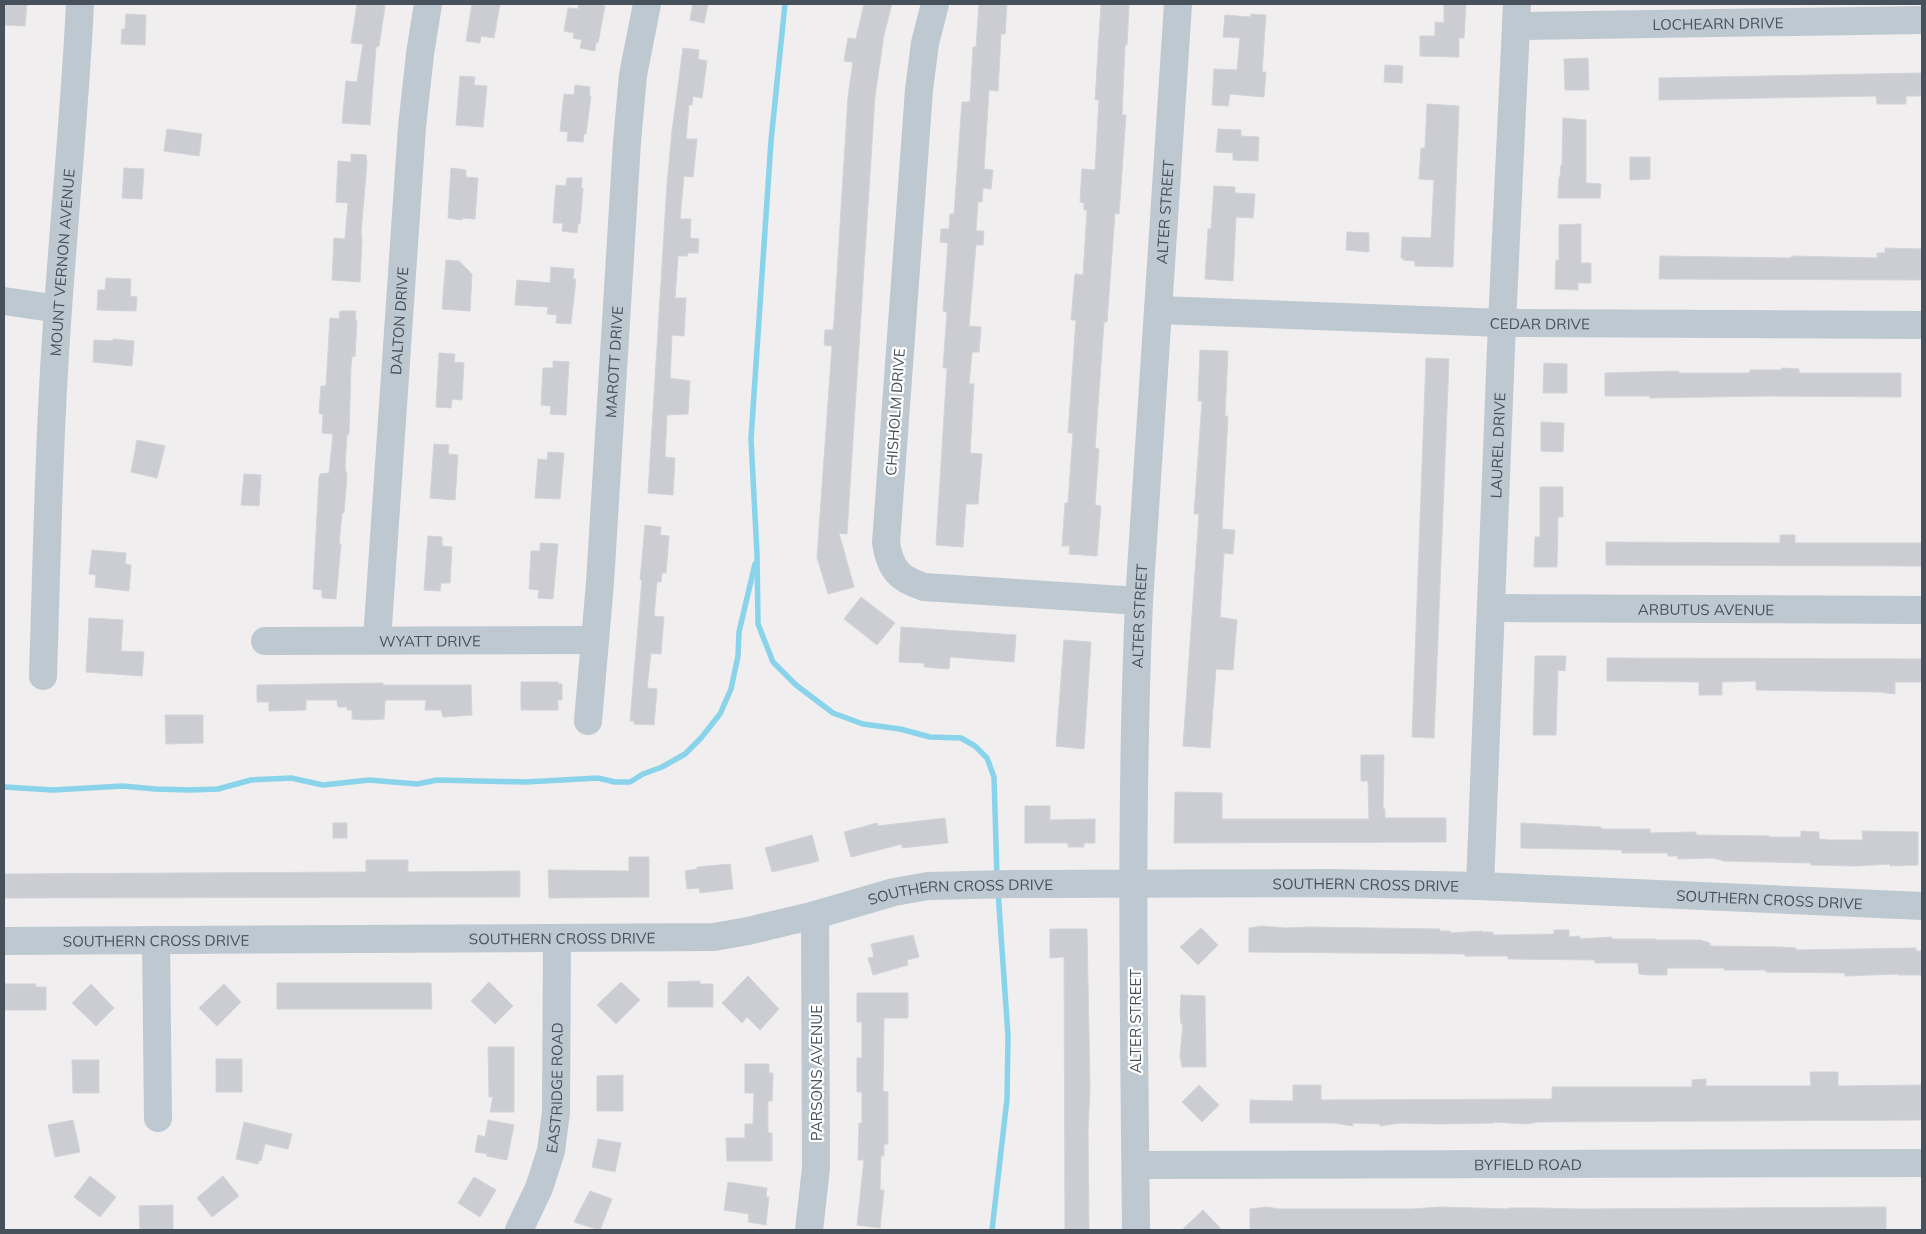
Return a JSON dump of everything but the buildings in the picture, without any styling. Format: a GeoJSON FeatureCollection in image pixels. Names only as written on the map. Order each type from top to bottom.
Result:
{"type":"FeatureCollection","features":[{"type":"Feature","properties":{"kind":"street","name":"MOUNT VERNON AVENUE"},"geometry":{"type":"LineString","coordinates":[[43,676],[51,432],[58,310],[74,123],[80,4]]}},
{"type":"Feature","properties":{"kind":"street","name":"DALTON DRIVE"},"geometry":{"type":"LineString","coordinates":[[377,640],[412,127],[428,4]]}},
{"type":"Feature","properties":{"kind":"street","name":"MAROTT DRIVE"},"geometry":{"type":"LineString","coordinates":[[588,721],[595,640],[627,142],[633,75],[647,4]]}},
{"type":"Feature","properties":{"kind":"street","name":"CHISHOLM DRIVE"},"geometry":{"type":"LineString","coordinates":[[935,4],[925,43],[919,90],[886,543],[889,558],[896,570],[908,582],[924,587],[1139,601]]}},
{"type":"Feature","properties":{"kind":"street","name":"ALTER STREET"},"geometry":{"type":"LineString","coordinates":[[1136,1230],[1135,698],[1139,601],[1178,4]]}},
{"type":"Feature","properties":{"kind":"street","name":"LOCHEARN DRIVE"},"geometry":{"type":"LineString","coordinates":[[1516,15],[1922,20]]}},
{"type":"Feature","properties":{"kind":"street","name":"LAUREL DRIVE"},"geometry":{"type":"LineString","coordinates":[[1480,886],[1516,15]]}},
{"type":"Feature","properties":{"kind":"street"},"geometry":{"type":"LineString","coordinates":[[4,301],[58,310]]}},
{"type":"Feature","properties":{"kind":"street","name":"CEDAR DRIVE"},"geometry":{"type":"LineString","coordinates":[[1158,310],[1502,323],[1922,325]]}},
{"type":"Feature","properties":{"kind":"street","name":"ARBUTUS AVENUE"},"geometry":{"type":"LineString","coordinates":[[1491,608],[1922,610]]}},
{"type":"Feature","properties":{"kind":"street","name":"WYATT DRIVE"},"geometry":{"type":"LineString","coordinates":[[265,641],[595,640]]}},
{"type":"Feature","properties":{"kind":"street","name":"SOUTHERN CROSS DRIVE"},"geometry":{"type":"LineString","coordinates":[[4,941],[714,937],[815,915],[894,892],[928,886],[1012,884],[1330,883],[1480,886],[1922,906]]}},
{"type":"Feature","properties":{"kind":"street","name":"PARSONS AVENUE"},"geometry":{"type":"LineString","coordinates":[[809,1230],[816,1168],[815,915]]}},
{"type":"Feature","properties":{"kind":"street","name":"EASTRIDGE ROAD"},"geometry":{"type":"LineString","coordinates":[[519,1230],[539,1188],[551,1151],[556,1112],[557,939]]}},
{"type":"Feature","properties":{"kind":"street"},"geometry":{"type":"LineString","coordinates":[[156,940],[158,1118]]}},
{"type":"Feature","properties":{"kind":"street","name":"BYFIELD ROAD"},"geometry":{"type":"LineString","coordinates":[[1136,1165],[1922,1163]]}},
{"type":"Feature","properties":{"kind":"waterway"},"geometry":{"type":"LineString","coordinates":[[785,4],[771,141],[751,439],[757,554],[758,624],[773,662],[796,685],[833,713],[863,724],[900,729],[930,737],[961,738],[975,746],[987,758],[994,777],[997,877]]}},
{"type":"Feature","properties":{"kind":"waterway"},"geometry":{"type":"LineString","coordinates":[[4,787],[53,790],[123,786],[190,790],[218,789],[251,780],[291,778],[323,785],[369,780],[417,784],[437,780],[526,782],[598,778],[615,782],[630,782],[685,754],[701,738],[720,714],[731,689],[738,656],[739,632],[755,564]]}},
{"type":"Feature","properties":{"kind":"waterway"},"geometry":{"type":"LineString","coordinates":[[992,1230],[1007,1099],[1008,1036],[998,891]]}}]}
